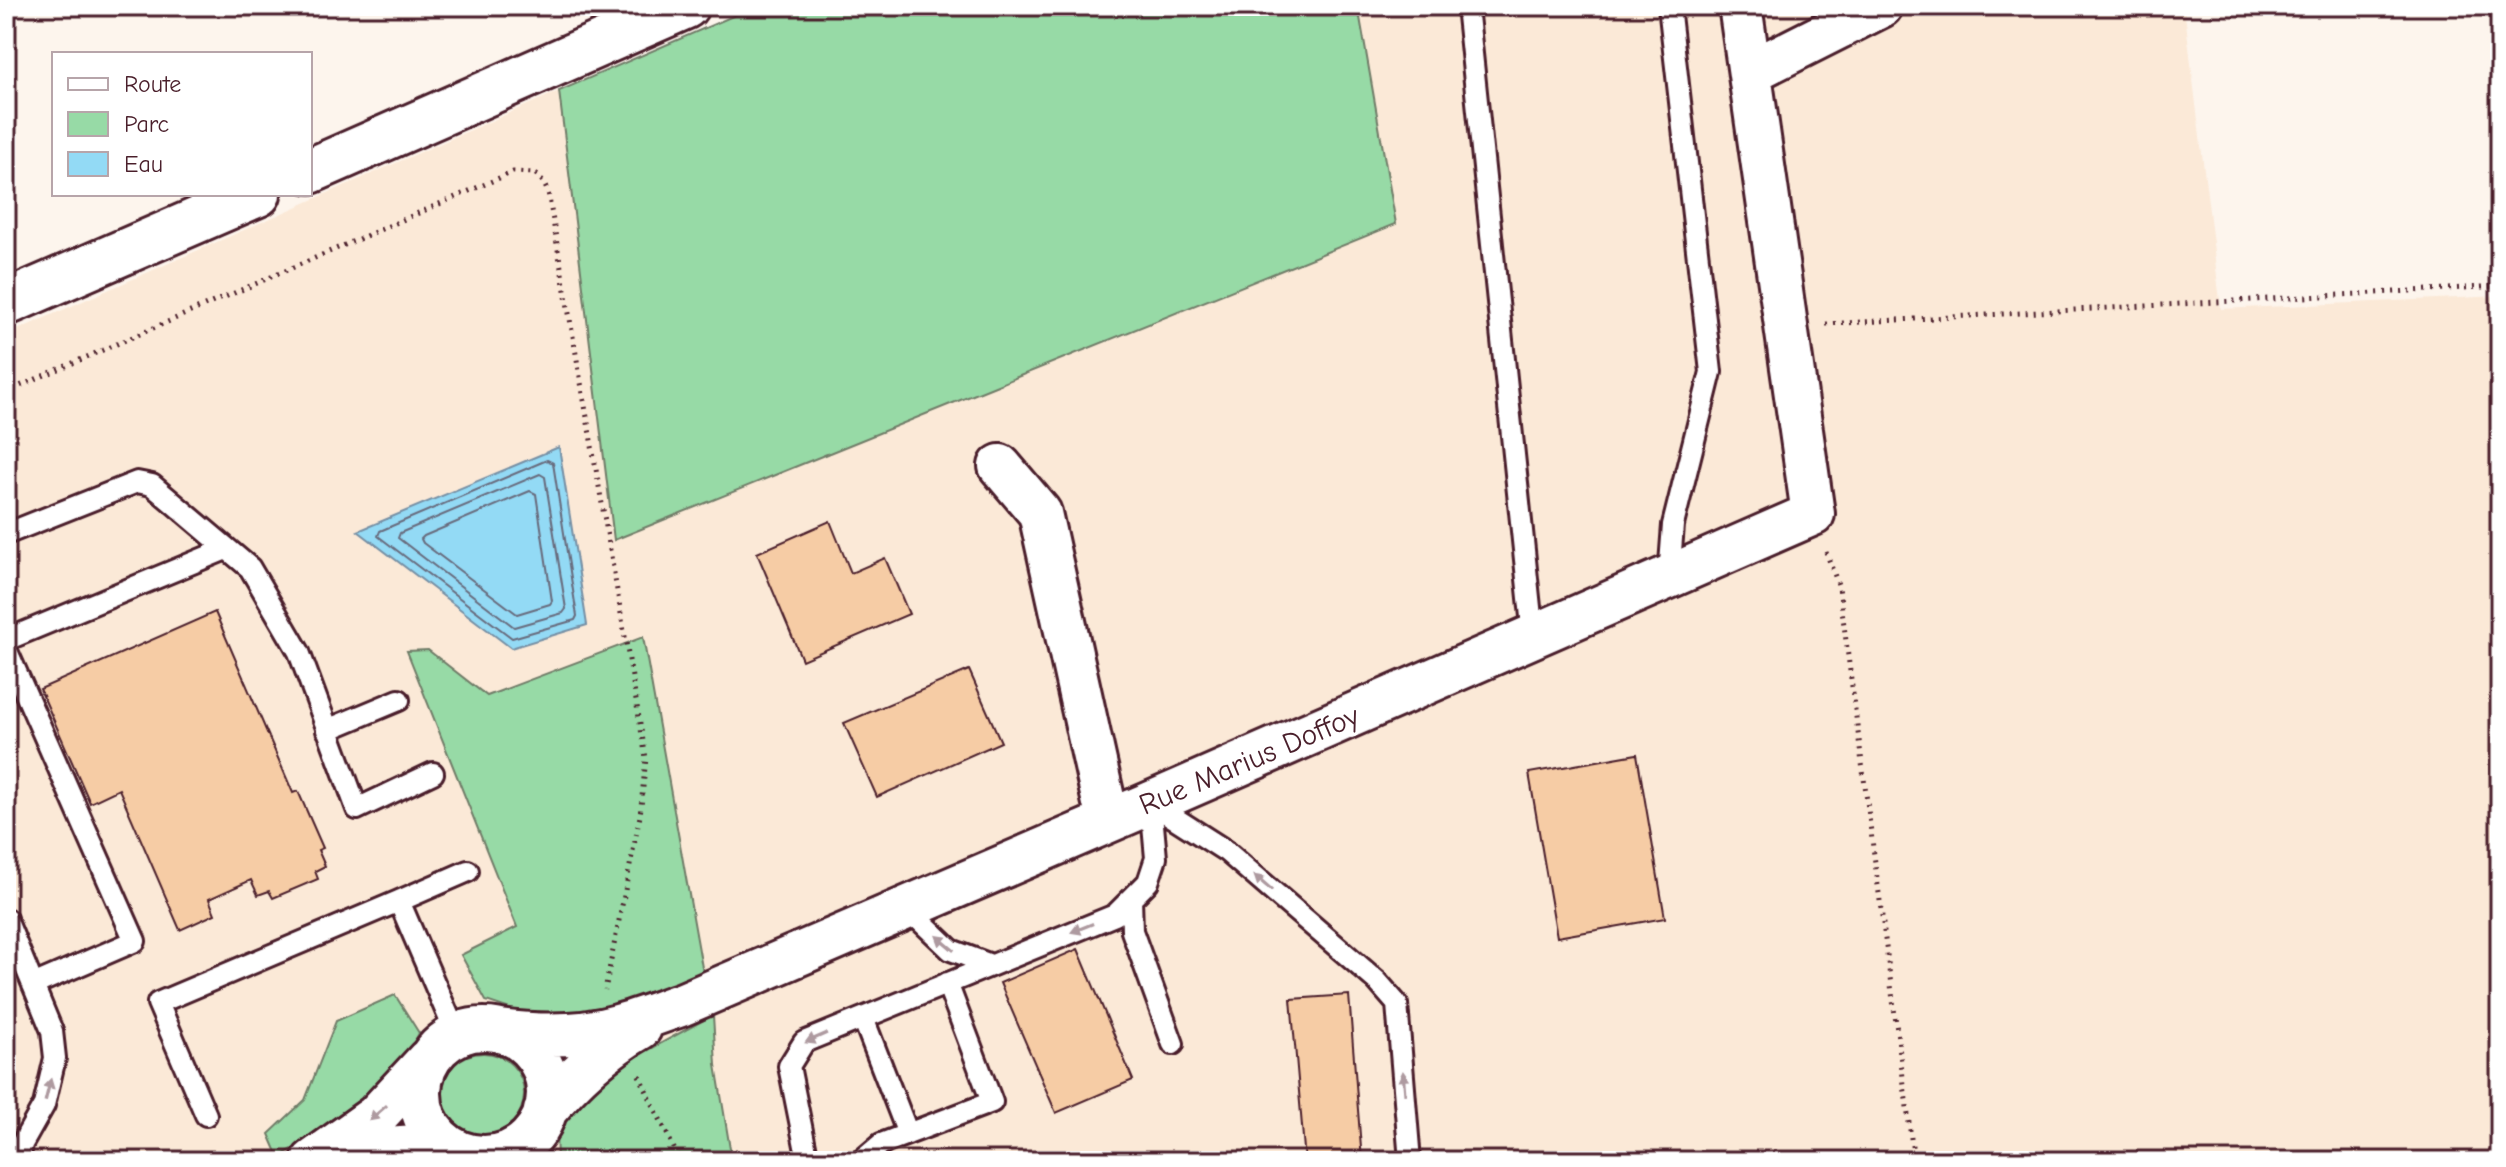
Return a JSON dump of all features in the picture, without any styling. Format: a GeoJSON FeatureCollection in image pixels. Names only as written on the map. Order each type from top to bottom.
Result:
{"type":"FeatureCollection","features":[{"type":"Feature","properties":{"kind":"main road"},"geometry":{"type":"LineString","coordinates":[[312,170],[686,6]]}},
{"type":"Feature","properties":{"kind":"main road"},"geometry":{"type":"LineString","coordinates":[[6,303],[253,196]]}},
{"type":"Feature","properties":{"kind":"street"},"geometry":{"type":"LineString","coordinates":[[1742,6],[1813,514]]}},
{"type":"Feature","properties":{"kind":"street"},"geometry":{"type":"LineString","coordinates":[[1750,72],[1881,6]]}},
{"type":"Feature","properties":{"kind":"street"},"geometry":{"type":"LineString","coordinates":[[1000,466],[1040,513],[1108,821]]}},
{"type":"Feature","properties":{"kind":"street","name":"Rue Marius Doffoy"},"geometry":{"type":"LineString","coordinates":[[500,1031],[527,1035],[582,1033],[615,1027],[683,1004],[1813,514]]}},
{"type":"Feature","properties":{"kind":"street","name":"Rue Marius Doffoy"},"geometry":{"type":"LineString","coordinates":[[543,1131],[569,1083],[606,1049],[683,1004]]}},
{"type":"Feature","properties":{"kind":"street"},"geometry":{"type":"LineString","coordinates":[[313,1161],[376,1116],[444,1046],[478,1030],[500,1031],[525,1044],[542,1066],[547,1083],[543,1131],[511,1151],[495,1156],[466,1156],[440,1147],[407,1146],[371,1150],[331,1161]]}},
{"type":"Feature","properties":{"kind":"street"},"geometry":{"type":"LineString","coordinates":[[444,1046],[422,1076],[422,1109],[431,1129],[446,1145],[466,1156]]}},
{"type":"Feature","properties":{"kind":"lane"},"geometry":{"type":"LineString","coordinates":[[1467,6],[1533,636]]}},
{"type":"Feature","properties":{"kind":"lane"},"geometry":{"type":"LineString","coordinates":[[1669,6],[1711,372],[1673,525],[1669,577]]}},
{"type":"Feature","properties":{"kind":"lane"},"geometry":{"type":"LineString","coordinates":[[6,534],[137,482],[152,485],[250,568],[299,652],[357,809],[433,773]]}},
{"type":"Feature","properties":{"kind":"lane"},"geometry":{"type":"LineString","coordinates":[[6,640],[226,549]]}},
{"type":"Feature","properties":{"kind":"lane"},"geometry":{"type":"LineString","coordinates":[[6,649],[135,941],[33,985]]}},
{"type":"Feature","properties":{"kind":"lane"},"geometry":{"type":"LineString","coordinates":[[327,730],[399,700]]}},
{"type":"Feature","properties":{"kind":"lane"},"geometry":{"type":"LineString","coordinates":[[808,1161],[789,1066],[804,1042],[1115,915],[1148,882],[1156,858],[1151,803]]}},
{"type":"Feature","properties":{"kind":"lane"},"geometry":{"type":"LineString","coordinates":[[1151,803],[1226,851],[1377,981],[1397,1004],[1410,1161]]}},
{"type":"Feature","properties":{"kind":"lane"},"geometry":{"type":"LineString","coordinates":[[206,1115],[158,1003],[468,871]]}},
{"type":"Feature","properties":{"kind":"lane"},"geometry":{"type":"LineString","coordinates":[[1131,899],[1132,931],[1173,1044]]}},
{"type":"Feature","properties":{"kind":"lane"},"geometry":{"type":"LineString","coordinates":[[399,901],[444,1046]]}},
{"type":"Feature","properties":{"kind":"lane"},"geometry":{"type":"LineString","coordinates":[[907,908],[951,950],[991,965]]}},
{"type":"Feature","properties":{"kind":"lane"},"geometry":{"type":"LineString","coordinates":[[6,919],[52,1031],[55,1058],[44,1105],[22,1144],[19,1161]]}},
{"type":"Feature","properties":{"kind":"lane"},"geometry":{"type":"LineString","coordinates":[[861,1161],[881,1144],[992,1102],[947,983]]}},
{"type":"Feature","properties":{"kind":"lane"},"geometry":{"type":"LineString","coordinates":[[863,1018],[908,1134]]}},
{"type":"Feature","properties":{"kind":"path"},"geometry":{"type":"LineString","coordinates":[[6,392],[513,172],[535,173],[548,192],[646,758],[640,816],[603,1000]]}},
{"type":"Feature","properties":{"kind":"path"},"geometry":{"type":"LineString","coordinates":[[1787,326],[2500,286]]}},
{"type":"Feature","properties":{"kind":"path"},"geometry":{"type":"LineString","coordinates":[[1813,514],[1839,587],[1914,1161]]}},
{"type":"Feature","properties":{"kind":"path"},"geometry":{"type":"LineString","coordinates":[[637,1071],[680,1161]]}},
{"type":"Feature","properties":{"kind":"shaded area"},"geometry":{"type":"Polygon","coordinates":[[[1358,6],[2184,6],[2221,309],[2500,296],[2500,1161],[6,1161],[6,335],[559,91],[614,539],[1396,224],[1358,6]]]}},
{"type":"Feature","properties":{"kind":"green space"},"geometry":{"type":"Polygon","coordinates":[[[756,6],[1358,6],[1396,224],[614,540],[559,91],[756,6]]]}},
{"type":"Feature","properties":{"kind":"green space"},"geometry":{"type":"Polygon","coordinates":[[[643,637],[703,973],[580,1019],[522,1013],[486,1001],[461,955],[517,927],[407,651],[428,650],[487,696],[643,637]]]}},
{"type":"Feature","properties":{"kind":"green space"},"geometry":{"type":"Polygon","coordinates":[[[395,995],[419,1033],[398,1076],[358,1109],[279,1157],[269,1134],[305,1100],[336,1021],[395,995]]]}},
{"type":"Feature","properties":{"kind":"green space"},"geometry":{"type":"Polygon","coordinates":[[[713,1015],[716,1065],[732,1161],[557,1161],[556,1129],[584,1085],[713,1015]]]}},
{"type":"Feature","properties":{"kind":"green space"},"geometry":{"type":"Polygon","coordinates":[[[475,1053],[491,1053],[506,1060],[517,1071],[524,1094],[521,1110],[512,1123],[491,1135],[475,1135],[460,1128],[449,1117],[442,1102],[442,1086],[449,1071],[460,1060],[475,1053]]]}},
{"type":"Feature","properties":{"kind":"water"},"geometry":{"type":"Polygon","coordinates":[[[559,447],[587,625],[511,648],[358,531],[559,447]]]}},
{"type":"Feature","properties":{"kind":"building"},"geometry":{"type":"Polygon","coordinates":[[[830,521],[851,573],[885,558],[909,614],[802,660],[757,553],[830,521]]]}},
{"type":"Feature","properties":{"kind":"building"},"geometry":{"type":"Polygon","coordinates":[[[215,612],[293,793],[298,791],[323,848],[318,850],[325,866],[315,871],[318,879],[273,898],[269,891],[258,895],[251,880],[209,899],[215,914],[180,930],[119,789],[90,803],[40,689],[215,612]]]}},
{"type":"Feature","properties":{"kind":"building"},"geometry":{"type":"Polygon","coordinates":[[[969,670],[1001,742],[877,797],[844,723],[969,670]]]}},
{"type":"Feature","properties":{"kind":"building"},"geometry":{"type":"Polygon","coordinates":[[[1637,754],[1665,918],[1557,937],[1529,773],[1637,754]]]}},
{"type":"Feature","properties":{"kind":"building"},"geometry":{"type":"Polygon","coordinates":[[[1078,949],[1133,1080],[1056,1113],[1000,983],[1078,949]]]}},
{"type":"Feature","properties":{"kind":"building"},"geometry":{"type":"Polygon","coordinates":[[[1349,995],[1362,1161],[1305,1161],[1291,999],[1349,995]]]}}]}
